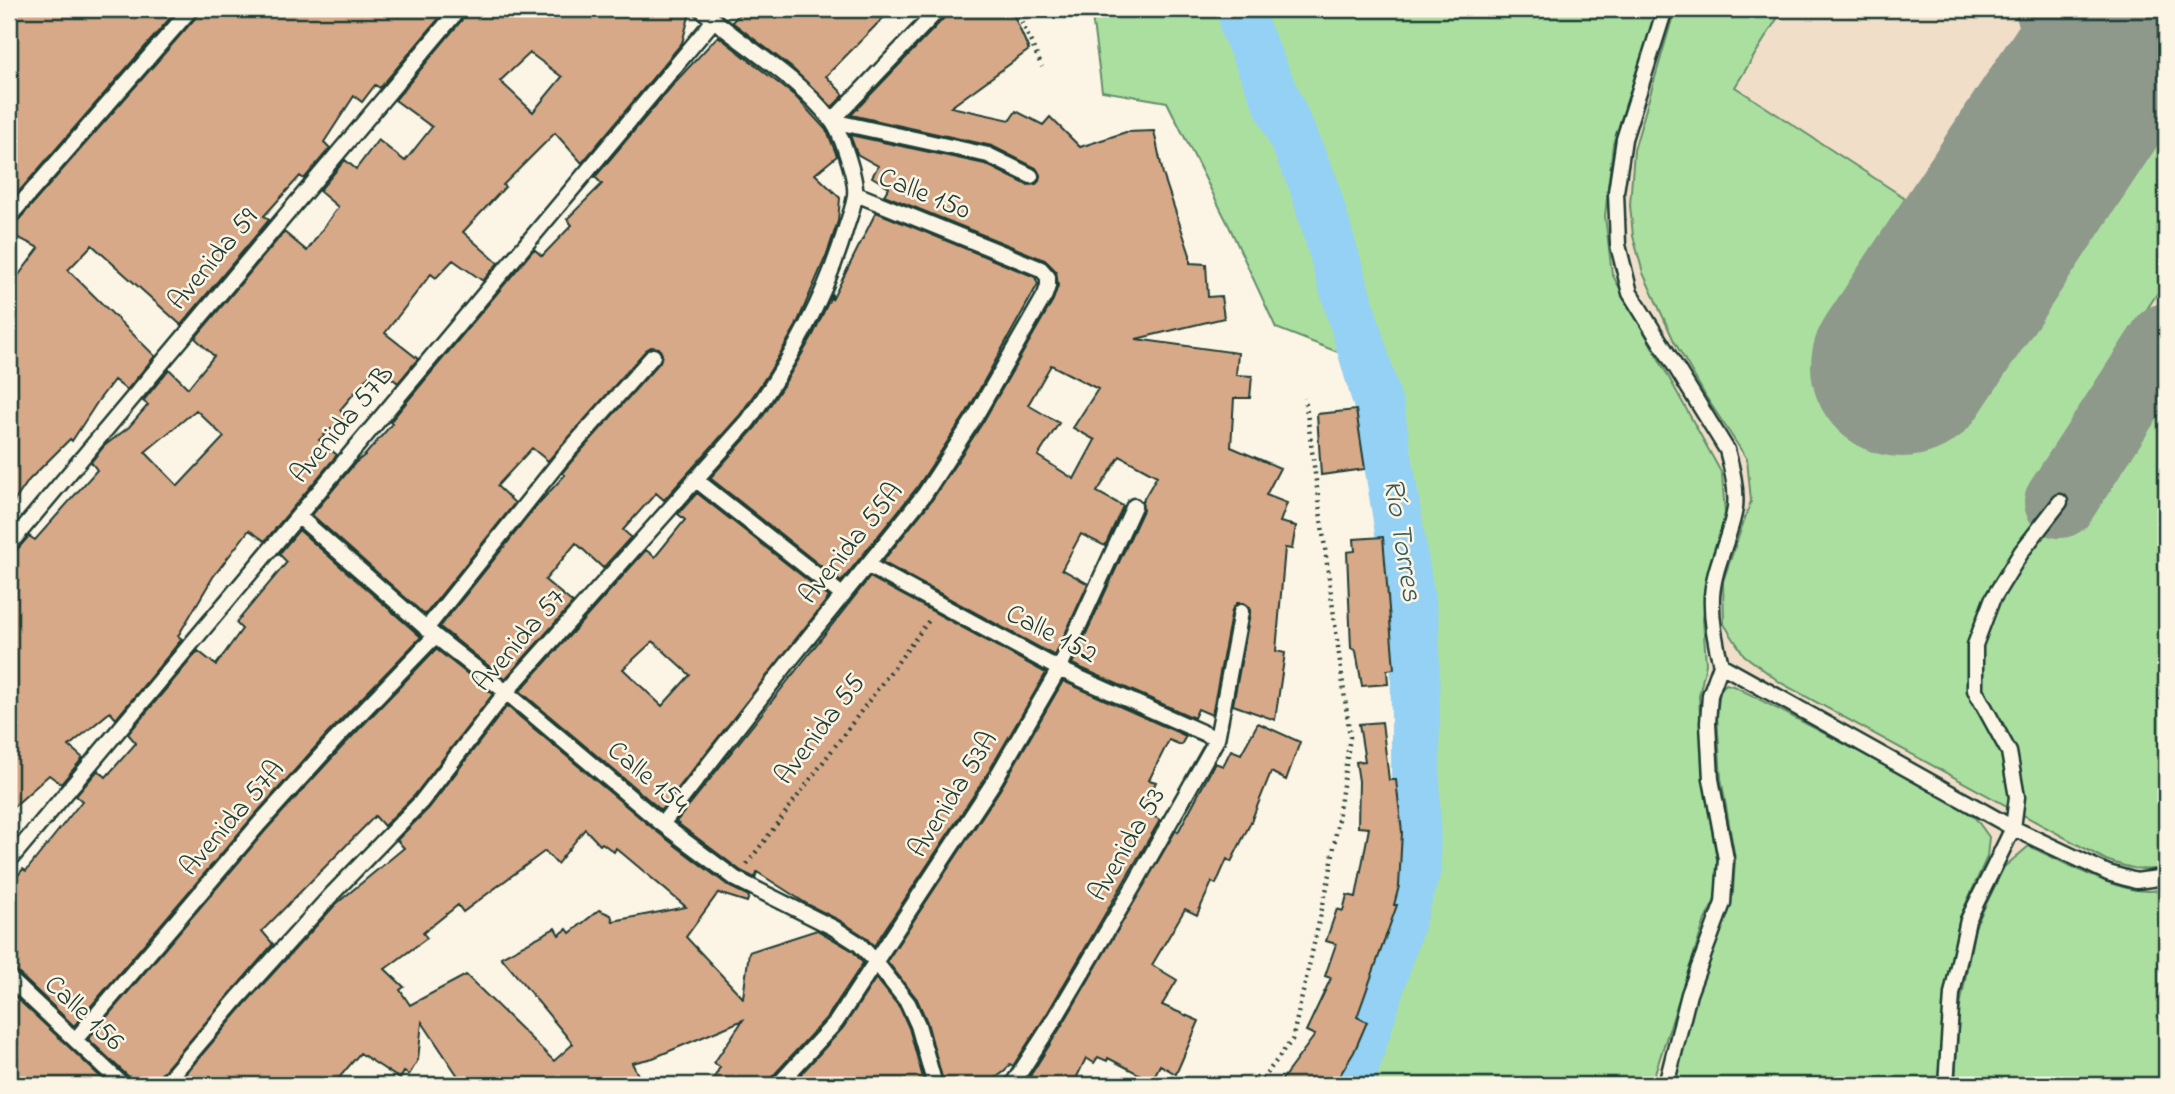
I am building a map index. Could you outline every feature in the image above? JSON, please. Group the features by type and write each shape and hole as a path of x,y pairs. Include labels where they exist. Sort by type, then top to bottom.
{"lane":[{"path":"9,218 191,9"},
{"name":"Avenida 59","path":"9,545 458,9"},
{"name":"Calle 150","path":"701,9 801,88 832,121 844,144 856,194 1041,270 1048,277"},
{"path":"832,121 939,9"},
{"path":"1665,9 1623,139 1616,192 1618,245 1630,293 1727,450 1735,476 1735,508 1720,554 1712,595 1714,635 1721,665 1710,695 1708,723 1711,779 1726,859 1723,903 1689,994 1666,1085"},
{"name":"Avenida 57B","path":"9,861 714,20"},
{"path":"832,121 988,155 1031,176"},
{"name":"Avenida 57","path":"164,1085 333,893 421,802 506,692 748,421 796,348 835,263 856,194"},
{"name":"Avenida 55A","path":"662,824 924,495 975,417 1045,295 1048,277"},
{"name":"Avenida 57A","path":"75,1040 259,824 431,633 564,456 653,356"},
{"path":"695,479 842,595"},
{"path":"1946,1085 1952,994 1968,920 2013,828 2017,797 2009,752 1975,690 1975,645 1992,600 2022,551 2060,502"},
{"name":"Avenida 53A","path":"778,1085 835,1022 993,783 1059,669 1134,506"},
{"name":"Calle 154","path":"298,516 431,633 506,692 662,824 736,879 834,928 859,944 908,1003 918,1025 935,1085"},
{"name":"Calle 152","path":"867,565 1059,669 1217,738"},
{"name":"Avenida 53","path":"1012,1085 1123,905 1217,738 1241,612"},
{"path":"1721,665 2013,828 2108,873 2136,881 2166,877"},
{"name":"Calle 156","path":"9,978 123,1085"}],"path":[{"path":"1016,9 1042,67"},
{"path":"1258,1085 1292,1040 1330,874 1350,737 1305,398"},
{"name":"Avenida 55","path":"736,879 940,606"}],"shaded area":[{"path":"1622,9 2166,9 2166,1046 2140,1085 1651,1085 1705,920 1571,237"}],"green space":[{"path":"1091,9 1657,9 1613,144 1605,216 1612,274 1722,474 1725,514 1703,619 1706,664 1699,696 1703,780 1717,859 1717,896 1705,920 1651,1085 1349,1085 1416,871 1415,628 1380,411 1366,363 1276,328 1167,102 1102,91"},
{"path":"1675,9 1783,9 1735,87 1931,215 1827,382 1920,434 2106,152 2126,127 2147,123 2166,125 2166,280 2036,480 2035,486 2074,515 2084,512 2166,387 2166,867 2143,869 2106,860 1781,683 1744,655 1724,624 1723,581 1751,501 1747,459 1706,397 1674,341 1643,273 1633,236 1630,205 1634,150"},
{"path":"1726,684 1953,801 1976,819 1989,837 1987,857 1960,917 1946,985 1938,1085 1673,1085 1696,997 1733,892 1735,858 1721,778 1717,715 1720,690"},
{"path":"2029,846 2116,885 2134,890 2166,888 2166,1085 1955,1085 1959,1012 1975,927 2004,867"}],"building":[{"path":"9,9 178,9 9,203"},
{"path":"200,9 447,9 380,88 375,85 362,102 354,96 324,142 330,148 304,179 300,176 264,216 269,220 181,325 92,245 68,270 155,356 127,390 114,380 72,441 70,439 29,480 9,509 9,288 39,248 9,233 9,226 16,223 198,15"},
{"path":"468,9 691,9 682,43 582,163 555,133 503,185 505,187 463,232 498,263 483,281 453,260 436,278 431,274 385,333 418,359 398,383 377,366 340,410 345,416 319,440 337,455 265,541 249,530 213,577 178,636 182,639 116,719 110,712 69,746 83,758 61,784 49,775 9,811 9,554 16,551 29,536 35,540 97,470 91,462 104,446 129,427 148,405 143,401 169,369 188,388 214,356 195,338 284,232 307,251 338,207 319,191 345,160 356,169 378,140 405,161 432,127 395,100 466,15","holes":["530,53 562,77 533,112 500,81","196,410 224,437 178,486 145,452"]},
{"path":"744,9 892,9 826,76 844,95 832,107 792,68 732,22"},
{"path":"948,9 1011,9 1029,50 951,107 1010,120 1016,111 1043,125 1050,117 1080,147 1126,132 1154,131 1163,174 1190,255 1190,263 1206,264 1208,297 1221,296 1224,318 1136,339 1238,353 1236,375 1252,376 1250,398 1234,398 1231,447 1280,468 1266,495 1287,503 1280,522 1296,526 1292,549 1285,548 1276,651 1285,653 1275,720 1233,705 1250,614 1250,608 1243,603 1237,603 1232,610 1212,715 1198,709 1194,718 1072,664 1143,510 1142,502 1157,476 1120,456 1097,492 1123,506 1105,546 1081,534 1062,569 1088,584 1055,656 882,562 932,500 983,422 1053,300 1058,286 1056,271 1045,260 884,195 889,187 872,177 878,166 857,154 850,135 985,164 1027,185 1039,181 1040,175 1036,168 992,146 851,115 946,16","holes":["1051,365 1098,389 1073,428 1095,440 1074,479 1038,456 1059,423 1028,405"]},
{"path":"718,36 795,96 827,131 837,156 815,174 840,198 838,221 796,326 740,415 664,500 656,493 623,530 631,537 603,568 576,543 545,580 573,603 505,679 440,627 539,503 565,475 562,473 571,462 660,362 662,354 659,348 651,347 646,350 548,461 532,448 497,486 515,503 425,615 312,515 392,424 390,422 534,249 542,256 572,225 567,219 602,184 595,177"},
{"path":"876,212 1035,277 1038,284 967,412 916,489 841,582 710,478 756,427 786,381 813,335 832,294 832,300"},
{"path":"1356,410 1365,469 1321,475 1317,414"},
{"path":"697,493 829,597 661,810 520,691 646,550 655,557 685,520 678,514","holes":["653,641 690,675 662,706 623,669"]},
{"path":"299,530 421,637 328,733 252,818 74,1026 16,971 9,969 9,886 23,869 26,871 82,801 76,796 98,770 106,777 136,743 128,734 198,651 216,665 242,629 236,623 287,562 279,554"},
{"path":"1383,537 1394,669 1387,670 1388,684 1362,686 1356,651 1351,648 1347,552 1355,551 1354,539"},
{"path":"870,577 1046,673 985,778 874,946 839,920 807,904 757,872 755,878 741,871 676,822"},
{"path":"436,649 493,694 414,796 384,826 375,816 262,931 273,944 157,1079 155,1085 132,1085 130,1078 88,1039 266,830"},
{"path":"1063,681 1186,736 1181,745 1169,740 1149,780 1156,782 1143,810 1160,820 1048,1012 1013,1066 1010,1064 986,1085 944,1085 927,1022 917,999 887,961 1001,788"},
{"path":"507,706 656,831 730,887 749,896 747,902 718,893 686,937 743,998 749,952 817,930 853,951 863,963 828,1016 771,1078 769,1085 710,1085 720,1067 714,1063 743,1020 653,1058 632,1063 643,1085 464,1085 422,1022 418,1060 409,1075 404,1072 400,1079 360,1053 333,1085 176,1085 336,904 404,848 397,840 429,808","holes":["585,829 600,845 602,843 614,852 616,848 686,907 613,921 611,915 599,910 570,933 567,929 559,935 555,928 501,957 573,1044 554,1061 466,975 410,1005 400,990 404,987 385,969 427,938 423,933 458,905 463,912 545,851 557,864"]},
{"path":"1382,722 1389,780 1396,780 1402,832 1399,886 1394,905 1397,905 1357,1017 1367,1022 1354,1052 1334,1085 1278,1085 1315,1035 1306,1031 1331,978 1325,976 1336,944 1326,941 1337,909 1343,911 1347,895 1356,897 1369,828 1358,827 1359,781 1356,762 1365,761 1359,724"},
{"path":"1258,723 1300,742 1286,780 1271,772 1231,862 1227,859 1216,884 1212,882 1197,915 1185,909 1152,965 1177,980 1162,1005 1199,1021 1176,1074 1160,1065 1152,1081 1108,1058 1107,1061 1098,1057 1094,1063 1086,1058 1073,1085 1046,1085 1030,1076 1176,830 1178,832 1215,763 1223,766 1231,750 1241,754"},
{"path":"876,978 900,1008 909,1028 925,1085 791,1085 843,1028"},
{"path":"9,991 69,1047 109,1085 9,1085"}],"waterway":[{"name":"Río Torres","path":"1243,9 1244,26 1313,183 1380,411 1415,628 1416,871 1349,1085"}],"taxiway":[{"path":"2051,9 2071,19 2090,23 2108,20 2128,9"},
{"path":"2143,9 2139,29 2142,51 2151,71 2166,86"},
{"path":"2080,98 2099,86 2126,77 2158,81"},
{"path":"2060,502 2166,339"}],"runway":[{"path":"1902,366 2139,9"}]}
